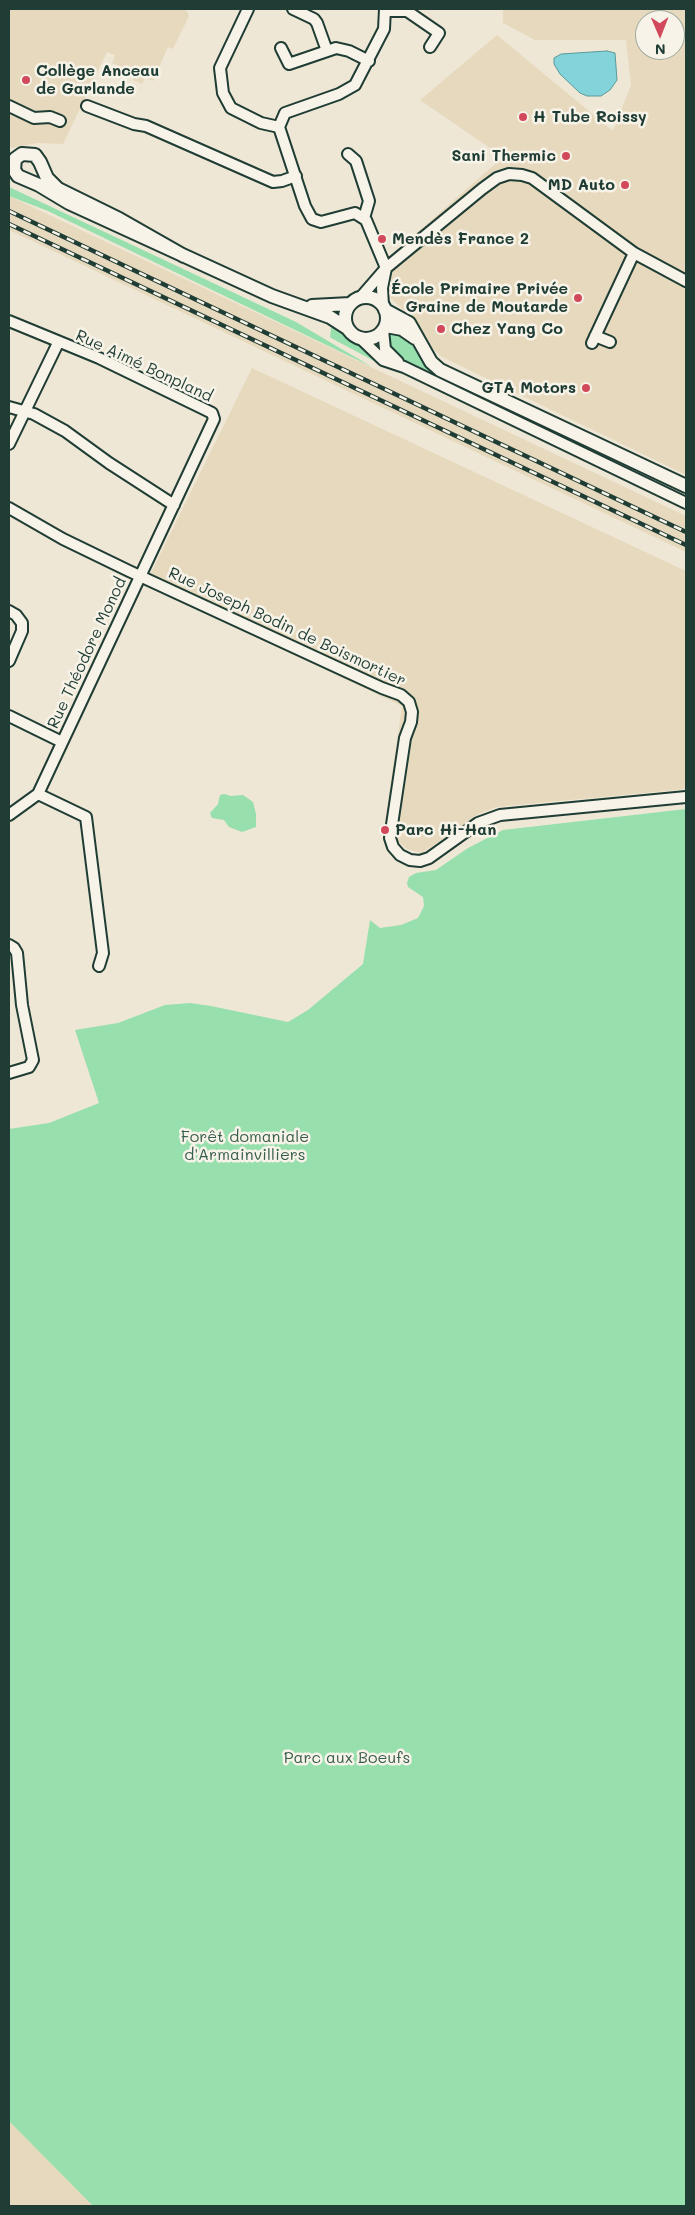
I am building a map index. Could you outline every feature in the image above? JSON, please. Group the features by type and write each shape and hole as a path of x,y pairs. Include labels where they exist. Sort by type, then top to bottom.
{"main road":[{"path":"184,256 118,219 58,189 52,184 38,158 31,153 22,154 12,159 12,172 69,203 184,256 272,296 330,317 360,338 370,338 384,328 408,331 421,345"},
{"path":"28,180 36,177 41,166"},
{"path":"305,307 373,299 409,324 431,362 440,370 686,486"},
{"path":"347,328 346,314 355,301"},
{"path":"384,307 384,328"}],"street":[{"path":"248,9 220,68 223,93 231,108 261,124 279,127"},
{"path":"293,9 314,19 327,52"},
{"path":"384,307 382,288 386,268 369,225 364,218 355,213 326,221 312,219 305,206 279,127 285,113 339,94 355,85 384,29 385,10 407,10 439,33 430,48"},
{"path":"281,48 289,64 340,48 369,61"},
{"path":"9,106 34,118 50,117 60,122"},
{"path":"87,106 134,124 146,126 272,182 296,176"},
{"path":"348,154 356,161 370,201 364,218"},
{"path":"355,301 386,268 496,178 509,174 532,178 634,253 686,282"},
{"path":"610,342 594,339 634,253"},
{"name":"Rue Aimé Bonpland","path":"9,321 99,358 212,413 214,419 212,426 139,576"},
{"path":"384,328 385,349 404,368"},
{"path":"360,338 383,360 404,368 686,503"},
{"path":"9,444 58,342"},
{"path":"9,407 34,414 73,436 109,464 174,505"},
{"name":"Rue Joseph Bodin de Boismortier","path":"9,508 63,539 139,576 401,695 409,702 412,712 411,722 405,738 390,838 393,847 400,855 410,860 429,858 478,823 500,815 686,797"},
{"name":"Rue Théodore Monod","path":"9,815 38,794 139,576"},
{"path":"9,611 16,615 22,623 22,631 9,661"},
{"name":"Rue Théodore Monod","path":"9,716 62,742"},
{"path":"38,794 86,817 103,953 99,966"},
{"path":"9,945 17,953 22,1005 34,1060 29,1068 9,1073"}],"shaded area":[{"name":"Collège Anceau de Garlande","path":"9,9 186,9 189,16 173,49 168,47 153,81 145,78 142,84 133,80 135,73 112,63 115,55 107,52 63,144 37,143 12,148 9,146"},
{"path":"503,9 686,9 686,475 442,357 432,348 414,321 391,298 390,277 396,251 503,157 420,100 497,35 613,131 631,85 626,40 535,40 503,23"},
{"path":"9,196 686,516 686,552 9,230"},
{"path":"252,368 686,571 686,789 496,807 479,814 422,853 407,849 384,829 402,706 145,585"},
{"path":"9,2121 93,2206 9,2206"}],"green space":[{"path":"9,187 296,322 372,367 48,211 9,196"},
{"path":"332,321 349,339 364,346 380,362 378,363 330,337"},
{"path":"396,333 408,338 416,351 444,378 443,380 400,360 390,346 390,335"},
{"path":"220,795 231,796 243,795 253,802 256,814 256,827 242,832 229,827 224,820 212,818 210,813 218,804"},
{"name":"Parc aux Boeufs","path":"686,809 686,2206 93,2206 9,2121 9,1129 49,1123 99,1103 75,1030 118,1023 165,1005 190,1003 288,1022 308,1010 363,964 370,920 380,928 401,925 418,918 424,906 423,897 408,887 407,883 409,877 416,873 436,870 468,848 503,830"}],"water":[{"path":"607,51 615,53 617,80 610,90 601,96 587,96 580,93 560,74 554,64 554,58 561,54"}],"railway":[{"path":"9,211 686,532"},
{"path":"9,224 686,545"}],"place":[{"name":"Collège Anceau de Garlande","path":"26,80"},
{"name":"H Tube Roissy","path":"523,117"},
{"name":"Sani Thermic","path":"566,156"},
{"name":"MD Auto","path":"625,185"},
{"name":"Mendès France 2","path":"382,239"},
{"name":"École Primaire Privée Graine de Moutarde","path":"578,298"},
{"name":"Chez Yang Co","path":"441,329"},
{"name":"GTA Motors","path":"586,388"},
{"name":"Parc Hi-Han","path":"385,830"}],"park label":[{"name":"Forêt domaniale d'Armainvilliers","path":"245,1146"}]}
